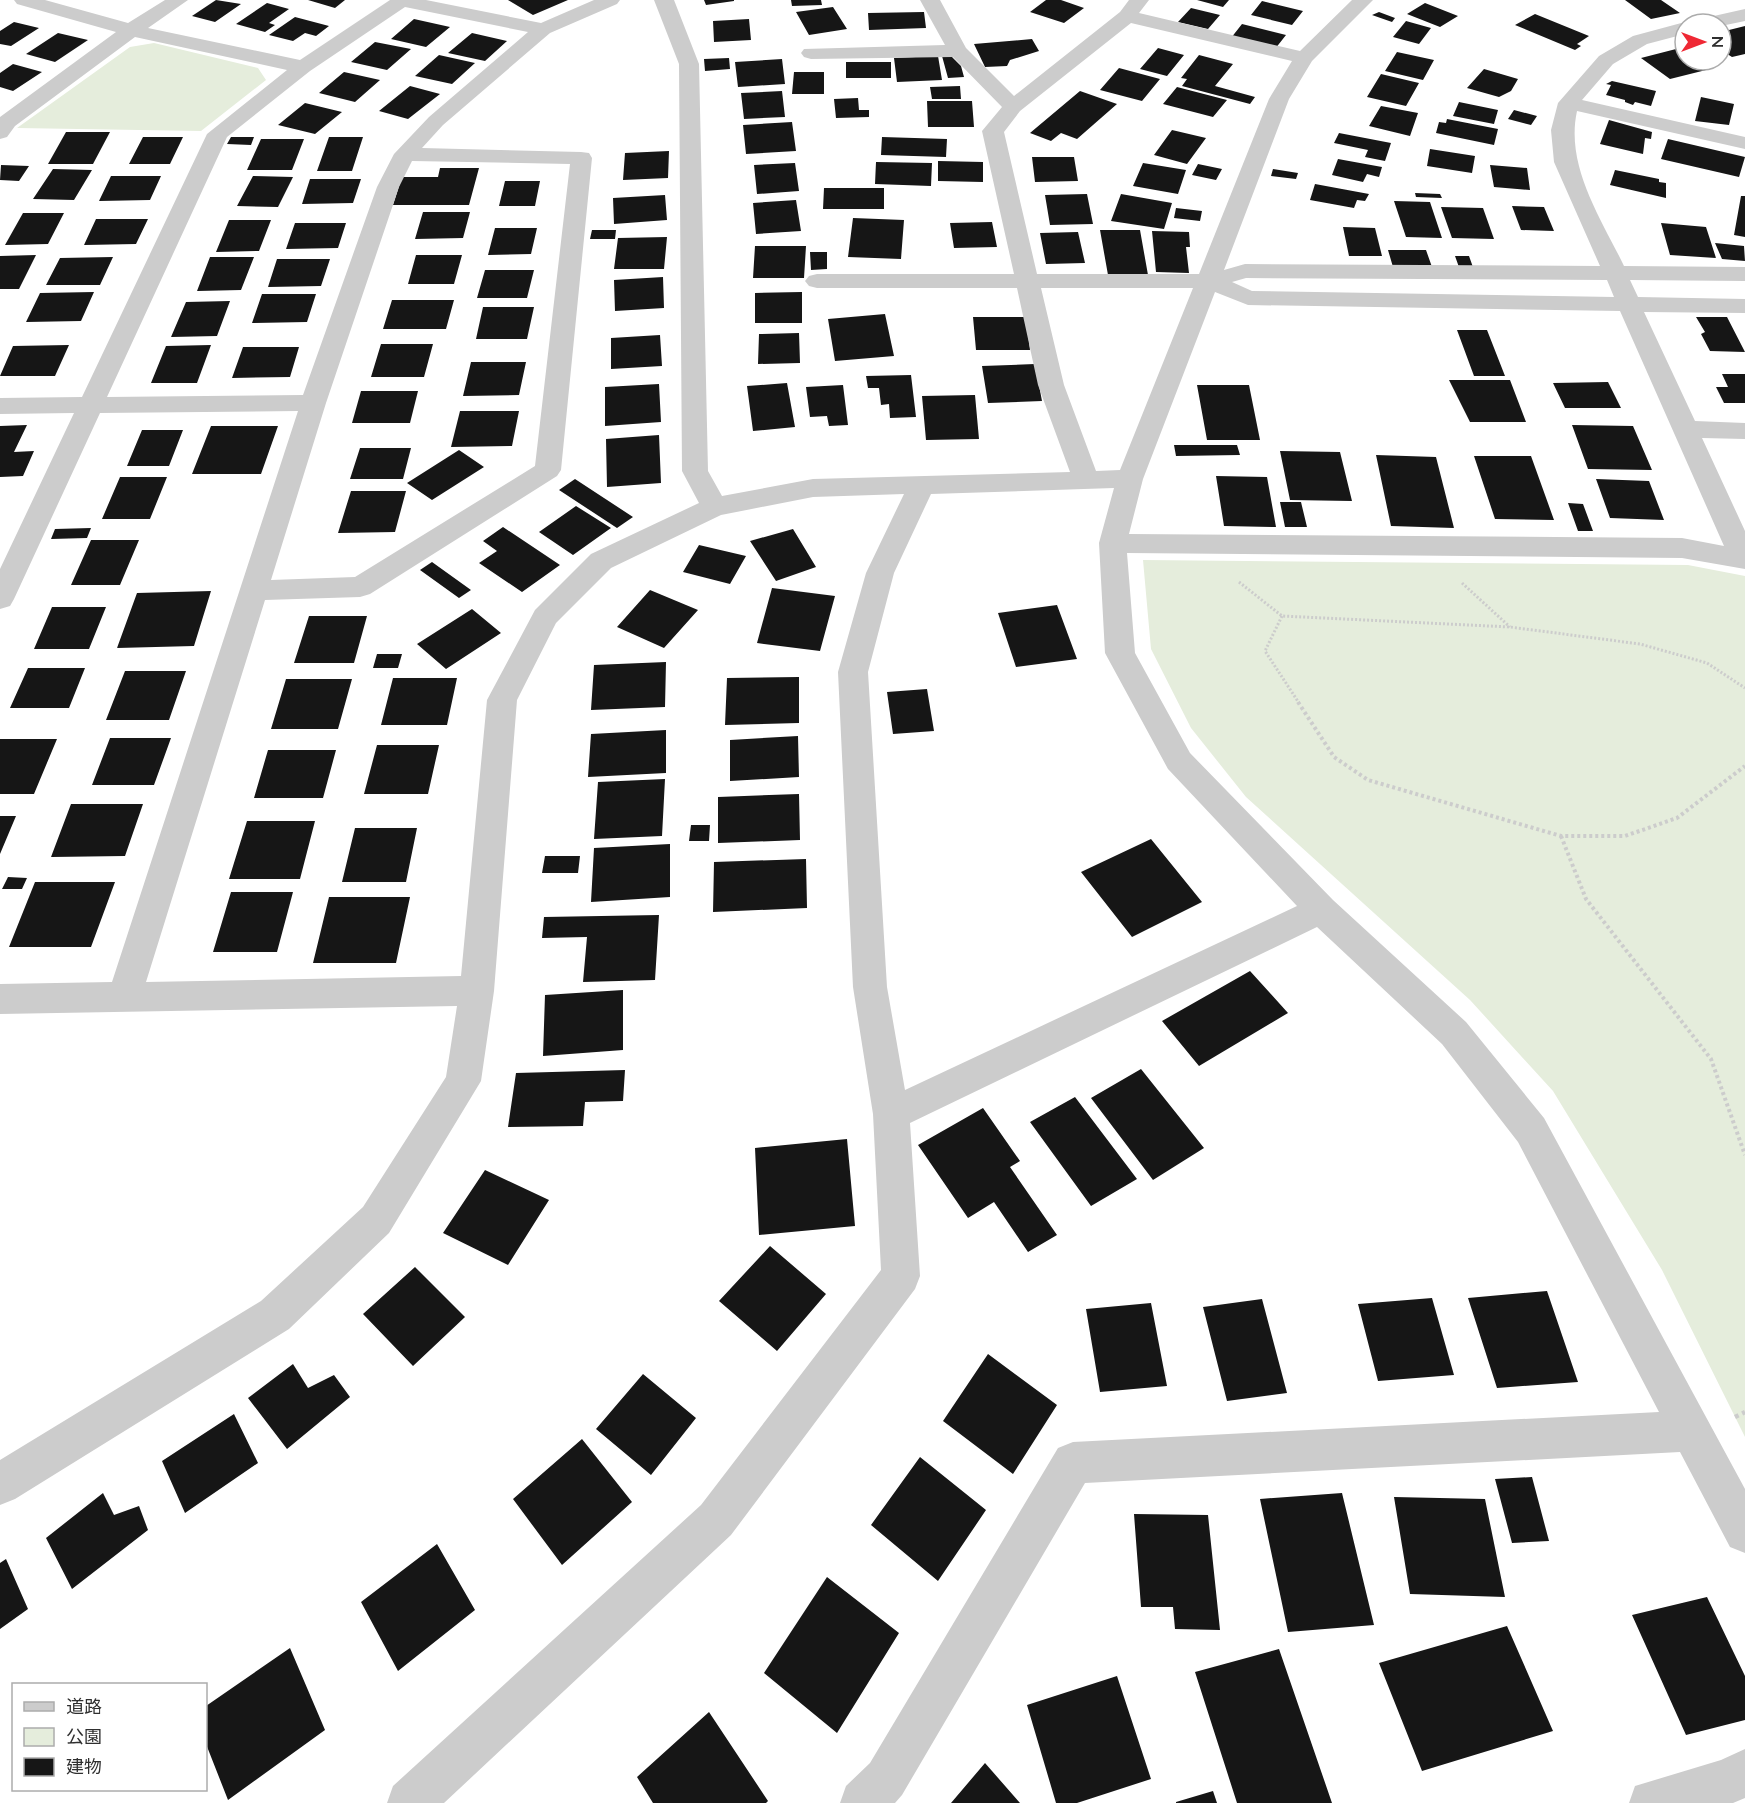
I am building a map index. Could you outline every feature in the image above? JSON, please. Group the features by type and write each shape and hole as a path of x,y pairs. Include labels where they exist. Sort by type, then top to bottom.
{"street":[{"path":"24,0 131,30 303,67"},
{"path":"0,133 7,122 131,30 178,0"},
{"path":"0,598 218,135 303,67 403,0 543,29"},
{"path":"124,998 313,403 388,187 405,154 436,121 543,29 610,0"},
{"path":"664,0 689,64 695,471 714,507"},
{"path":"930,0 958,51 1013,107"},
{"path":"1363,0 1304,58 1279,99 1210,281 1130,479 1113,543 1120,653 1179,761 1321,910 1454,1033 1531,1130 1745,1532"},
{"path":"1086,480 1051,385 993,131 1013,107 1133,8 1304,58"},
{"path":"1673,31 1640,40 1606,60 1568,103 1562,130 1565,162 1744,559"},
{"path":"811,53 958,51"},
{"path":"1568,103 1745,143"},
{"path":"255,590 360,587 548,470 581,158 405,154"},
{"path":"817,281 1210,281 1245,271 1745,274"},
{"path":"1210,281 1248,298 1745,306"},
{"path":"0,406 313,403"},
{"path":"1686,429 1745,430"},
{"path":"0,1484 275,1315 376,1220 463,1081 477,991 502,700 546,617 601,561 714,507 813,488 1130,479"},
{"path":"410,1803 716,1520 901,1276 891,1114 870,987 853,672 880,573 922,485"},
{"path":"1113,543 1682,548 1744,559"},
{"path":"891,1114 1321,910"},
{"path":"0,999 477,991"},
{"path":"863,1803 886,1779 1073,1462 1691,1431"},
{"path":"1652,1803 1730,1781 1745,1772"}],"path":[{"path":"1745,688 1707,663 1640,644 1510,627 1282,616 1265,651 1334,757 1368,780 1561,836 1625,836 1677,818 1745,766"},
{"path":"1561,836 1586,899 1711,1059 1745,1155"}],"green space":[{"path":"154,43 258,68 266,80 201,131 17,128 130,47"},
{"path":"1143,560 1688,565 1745,576 1745,1437 1662,1270 1553,1091 1470,1000 1246,797 1191,728 1151,649"}],"building":[{"path":"216,0 241,4 215,22 192,16"},
{"path":"308,0 345,0 335,8"},
{"path":"508,0 568,0 533,15"},
{"path":"704,0 734,0 734,1 706,5"},
{"path":"791,0 821,0 822,5 792,6"},
{"path":"1046,0 1061,0 1084,8 1064,23 1030,12"},
{"path":"1197,0 1229,0 1223,7"},
{"path":"1625,0 1661,0 1679,12 1651,19"},
{"path":"1262,1 1303,11 1292,25 1251,15"},
{"path":"267,3 289,9 269,23 275,25 265,32 236,24"},
{"path":"1425,3 1458,16 1440,27 1407,14"},
{"path":"833,7 847,29 809,35 796,12"},
{"path":"1191,8 1220,15 1208,29 1178,22"},
{"path":"924,12 926,28 869,30 868,13"},
{"path":"1379,12 1395,18 1392,22 1372,15"},
{"path":"1535,14 1589,36 1577,44 1581,46 1575,50 1515,25"},
{"path":"295,17 329,26 316,36 305,33 293,41 269,35"},
{"path":"414,19 450,27 426,47 391,39"},
{"path":"749,19 751,40 714,42 713,21"},
{"path":"1406,21 1431,28 1419,44 1393,37"},
{"path":"14,22 39,28 11,46 0,44 0,31"},
{"path":"1242,24 1286,35 1275,49 1231,38"},
{"path":"1745,26 1745,54 1733,57 1733,29"},
{"path":"58,33 88,40 55,62 26,54"},
{"path":"472,33 507,41 485,61 448,53"},
{"path":"1032,39 1039,51 1010,60 1007,66 985,67 974,44"},
{"path":"375,42 411,49 387,70 351,62"},
{"path":"1158,48 1184,55 1167,76 1140,69"},
{"path":"1673,50 1673,72 1698,72 1670,79 1641,58"},
{"path":"1397,52 1434,60 1423,80 1385,71"},
{"path":"439,55 475,63 452,84 415,76"},
{"path":"1199,55 1233,64 1215,86 1255,97 1250,104 1182,86 1187,79 1181,78"},
{"path":"938,56 942,80 897,82 894,58"},
{"path":"942,56 951,56 961,66 964,77 948,78"},
{"path":"729,58 730,69 705,71 704,59"},
{"path":"782,59 785,84 738,87 735,62"},
{"path":"846,62 891,62 891,78 846,78"},
{"path":"13,64 42,72 13,91 0,87 0,73"},
{"path":"1119,68 1160,79 1142,101 1100,90"},
{"path":"1484,69 1518,79 1511,91 1499,97 1467,88"},
{"path":"344,72 380,80 355,102 319,93"},
{"path":"794,72 824,72 824,94 792,94"},
{"path":"1381,74 1419,83 1406,106 1367,97"},
{"path":"1612,81 1656,91 1651,106 1635,102 1633,105 1625,100 1606,95 1611,85 1606,84"},
{"path":"410,86 440,94 408,119 379,111"},
{"path":"960,86 961,99 932,99 930,87"},
{"path":"1177,87 1227,100 1213,117 1163,104"},
{"path":"782,91 785,117 744,119 741,93"},
{"path":"1080,91 1117,104 1077,139 1061,133 1051,141 1030,133"},
{"path":"1701,97 1734,104 1729,125 1695,121"},
{"path":"858,98 859,110 869,110 869,117 836,118 834,99"},
{"path":"927,101 972,101 974,127 928,127"},
{"path":"1459,102 1498,110 1494,124 1453,116"},
{"path":"305,103 342,112 315,134 278,125"},
{"path":"1381,106 1418,113 1410,136 1369,126"},
{"path":"1514,110 1537,116 1531,125 1508,119"},
{"path":"1447,119 1498,129 1494,145 1436,133 1439,122 1446,123"},
{"path":"1609,120 1652,132 1651,139 1645,138 1643,154 1600,144"},
{"path":"792,122 796,151 746,154 743,125"},
{"path":"1172,130 1206,138 1187,164 1154,155"},
{"path":"66,132 110,132 93,164 48,164"},
{"path":"1339,133 1391,143 1385,161 1365,157 1368,150 1334,143"},
{"path":"143,137 183,137 170,164 129,164"},
{"path":"231,137 254,137 251,145 227,144"},
{"path":"329,137 363,137 352,171 317,171"},
{"path":"882,137 947,139 946,157 881,155"},
{"path":"261,139 304,139 292,170 247,170"},
{"path":"1668,139 1745,157 1739,177 1661,159"},
{"path":"1430,149 1475,156 1472,173 1427,166"},
{"path":"669,151 668,178 623,180 625,153"},
{"path":"1032,157 1074,157 1078,181 1035,182"},
{"path":"1338,159 1382,167 1379,177 1367,174 1363,182 1332,175"},
{"path":"938,161 983,162 983,182 938,181"},
{"path":"876,162 932,163 931,186 875,184"},
{"path":"795,163 799,191 757,194 754,165"},
{"path":"1143,163 1186,170 1178,194 1133,186"},
{"path":"1198,164 1222,169 1216,180 1192,175"},
{"path":"1,165 29,166 19,181 0,180"},
{"path":"1490,165 1527,168 1530,190 1494,187"},
{"path":"440,168 479,168 469,205 393,205 402,177 438,177"},
{"path":"53,169 92,170 74,200 33,199"},
{"path":"1273,169 1298,173 1296,179 1271,176"},
{"path":"1615,170 1659,179 1659,182 1666,183 1666,198 1610,185"},
{"path":"111,176 161,176 150,200 99,201"},
{"path":"253,176 293,177 278,207 237,206"},
{"path":"310,179 361,179 353,203 302,204"},
{"path":"505,181 540,181 535,206 499,206"},
{"path":"1315,184 1369,194 1365,201 1357,200 1354,208 1310,200"},
{"path":"824,188 884,188 884,209 823,209"},
{"path":"1415,193 1440,194 1442,198 1416,197"},
{"path":"1087,194 1093,224 1050,225 1045,195"},
{"path":"1121,194 1172,203 1164,229 1111,221"},
{"path":"665,195 667,220 614,224 613,198"},
{"path":"1741,196 1745,196 1745,237 1734,235"},
{"path":"796,200 801,231 756,234 753,203"},
{"path":"1394,201 1430,202 1442,238 1406,237"},
{"path":"1512,206 1544,207 1554,231 1521,230"},
{"path":"1441,207 1483,208 1494,239 1452,238"},
{"path":"1176,208 1202,211 1200,221 1174,218"},
{"path":"423,212 470,212 463,238 415,239"},
{"path":"23,213 64,213 48,244 5,245"},
{"path":"853,218 904,220 901,259 848,257"},
{"path":"96,219 148,219 136,244 84,245"},
{"path":"229,220 271,220 259,251 216,252"},
{"path":"992,222 997,247 954,248 950,223"},
{"path":"295,223 346,223 338,248 286,249"},
{"path":"1661,223 1706,227 1716,258 1670,255"},
{"path":"1343,227 1375,228 1382,256 1349,256"},
{"path":"495,228 537,228 531,254 488,255"},
{"path":"592,230 616,230 615,239 590,239"},
{"path":"1100,230 1140,230 1148,275 1108,275"},
{"path":"1152,231 1189,232 1190,247 1186,247 1189,273 1156,272"},
{"path":"1078,232 1085,263 1046,264 1040,233"},
{"path":"667,237 664,269 614,269 618,238"},
{"path":"1715,243 1744,246 1745,261 1722,259"},
{"path":"755,246 806,246 804,278 753,278"},
{"path":"1388,250 1426,250 1432,267 1393,267"},
{"path":"810,252 827,252 827,269 811,270"},
{"path":"36,255 19,289 0,289 0,256"},
{"path":"416,255 462,255 454,284 408,284"},
{"path":"1455,256 1469,256 1474,270 1460,270"},
{"path":"113,257 100,285 46,285 60,258"},
{"path":"210,257 254,257 241,290 197,291"},
{"path":"277,259 330,259 321,286 268,287"},
{"path":"485,270 534,270 527,298 477,298"},
{"path":"663,277 664,308 615,311 614,280"},
{"path":"94,292 81,321 26,322 40,293"},
{"path":"802,292 802,323 755,323 755,293"},
{"path":"262,294 316,294 307,322 252,323"},
{"path":"392,300 454,300 446,329 383,329"},
{"path":"230,301 217,336 171,337 186,302"},
{"path":"483,307 534,307 527,339 476,339"},
{"path":"885,314 894,356 835,361 828,319"},
{"path":"973,317 1026,317 1030,350 976,350"},
{"path":"1696,317 1727,317 1745,352 1710,351 1701,334 1705,332"},
{"path":"1457,330 1487,330 1505,376 1474,376"},
{"path":"799,333 800,363 758,364 759,334"},
{"path":"660,335 662,366 611,369 611,338"},
{"path":"381,344 433,344 424,377 371,377"},
{"path":"69,345 55,376 0,376 13,346"},
{"path":"211,345 197,383 151,383 166,346"},
{"path":"243,347 299,347 290,377 232,378"},
{"path":"471,362 526,362 519,395 463,396"},
{"path":"1035,364 1042,401 988,403 982,366"},
{"path":"1722,374 1745,374 1745,403 1724,403 1716,387 1728,387"},
{"path":"911,375 916,417 890,418 889,404 881,405 879,388 868,388 866,376"},
{"path":"1449,380 1510,380 1526,422 1470,422"},
{"path":"1608,382 1621,408 1565,408 1553,383"},
{"path":"787,383 795,427 753,431 747,386"},
{"path":"659,384 661,422 605,426 605,387"},
{"path":"843,385 848,425 829,426 827,416 810,417 806,387"},
{"path":"1197,385 1249,385 1260,440 1207,440"},
{"path":"361,391 418,391 410,423 352,423"},
{"path":"975,395 979,439 926,440 922,396"},
{"path":"460,411 519,411 512,446 451,447"},
{"path":"27,425 14,452 34,451 23,476 0,477 0,426"},
{"path":"1572,425 1633,426 1652,470 1588,469"},
{"path":"211,426 278,426 261,474 192,474"},
{"path":"142,430 183,430 169,466 127,466"},
{"path":"659,435 661,483 607,487 606,439"},
{"path":"1174,445 1237,445 1240,455 1176,456"},
{"path":"360,448 411,448 403,479 350,479"},
{"path":"459,450 484,467 432,500 407,483"},
{"path":"1280,451 1340,452 1352,501 1290,500"},
{"path":"1376,455 1436,457 1454,528 1391,526"},
{"path":"1474,456 1531,456 1554,520 1495,519"},
{"path":"1216,476 1267,477 1276,527 1224,526"},
{"path":"120,477 167,477 150,519 102,519"},
{"path":"575,479 633,517 617,528 559,490"},
{"path":"1596,479 1649,481 1664,520 1610,518"},
{"path":"351,491 406,491 395,532 338,533"},
{"path":"1280,502 1301,502 1307,527 1285,527"},
{"path":"1568,503 1583,504 1593,531 1578,531"},
{"path":"576,506 611,528 573,555 539,532"},
{"path":"503,527 560,565 522,592 479,563 497,551 483,541"},
{"path":"91,528 87,538 51,539 55,529"},
{"path":"793,529 816,567 776,581 750,541"},
{"path":"91,540 139,540 120,585 71,585"},
{"path":"699,545 746,556 730,584 683,572"},
{"path":"432,562 471,590 459,598 420,570"},
{"path":"772,588 835,596 820,651 757,643"},
{"path":"650,590 698,610 664,648 617,627"},
{"path":"211,591 194,646 117,648 137,593"},
{"path":"1057,605 1077,659 1016,667 998,613"},
{"path":"52,607 106,607 89,649 34,649"},
{"path":"472,609 501,633 446,669 417,644"},
{"path":"309,616 367,616 354,663 294,663"},
{"path":"377,654 402,654 398,668 373,668"},
{"path":"666,662 665,707 591,710 594,665"},
{"path":"28,668 85,668 69,708 10,708"},
{"path":"125,671 186,671 169,720 106,720"},
{"path":"799,677 799,723 725,725 727,678"},
{"path":"393,678 457,678 447,725 381,725"},
{"path":"286,679 352,679 338,729 271,729"},
{"path":"927,689 934,731 893,734 887,692"},
{"path":"666,730 666,773 588,777 591,734"},
{"path":"798,736 799,777 730,781 730,740"},
{"path":"110,738 171,738 154,785 92,785"},
{"path":"0,739 57,739 34,794 0,794"},
{"path":"377,745 439,745 428,794 364,794"},
{"path":"268,750 336,750 323,798 254,798"},
{"path":"665,779 662,836 594,839 598,782"},
{"path":"799,794 800,840 718,843 718,797"},
{"path":"71,804 143,804 125,856 51,857"},
{"path":"0,816 16,816 0,854"},
{"path":"247,821 315,821 300,879 229,879"},
{"path":"691,825 710,825 709,841 689,841"},
{"path":"355,828 417,828 406,882 342,882"},
{"path":"1151,839 1202,902 1132,937 1081,872"},
{"path":"670,844 670,897 591,902 594,848"},
{"path":"545,856 580,856 578,873 542,873"},
{"path":"806,859 807,908 713,912 714,862"},
{"path":"8,877 27,878 22,889 2,889"},
{"path":"35,882 115,882 91,947 9,947"},
{"path":"231,892 293,892 277,952 213,952"},
{"path":"329,897 410,897 396,963 313,963"},
{"path":"659,915 655,980 583,982 587,937 542,938 544,917"},
{"path":"1250,971 1288,1013 1199,1066 1162,1021"},
{"path":"623,990 623,1050 543,1056 545,995"},
{"path":"1141,1069 1204,1148 1153,1180 1091,1098"},
{"path":"625,1070 623,1101 585,1102 583,1126 508,1127 516,1073"},
{"path":"1075,1097 1137,1179 1091,1206 1030,1122"},
{"path":"983,1108 1020,1161 1010,1167 1057,1235 1028,1252 994,1202 968,1218 918,1145"},
{"path":"847,1139 855,1226 759,1235 755,1148"},
{"path":"485,1170 549,1200 508,1265 443,1233"},
{"path":"770,1246 826,1294 777,1351 719,1301"},
{"path":"415,1267 465,1317 413,1366 363,1314"},
{"path":"1547,1291 1578,1382 1497,1388 1468,1298"},
{"path":"1432,1298 1454,1375 1378,1381 1358,1304"},
{"path":"1262,1299 1287,1393 1227,1401 1203,1307"},
{"path":"1151,1303 1167,1386 1100,1392 1086,1309"},
{"path":"988,1354 1057,1405 1013,1474 943,1421"},
{"path":"293,1364 308,1388 334,1375 350,1397 287,1449 248,1398"},
{"path":"643,1374 696,1418 651,1475 596,1429"},
{"path":"234,1414 258,1463 185,1513 162,1461"},
{"path":"582,1439 632,1502 562,1565 513,1499"},
{"path":"920,1457 986,1510 938,1581 871,1525"},
{"path":"1532,1477 1549,1541 1512,1543 1495,1479"},
{"path":"103,1493 114,1515 139,1506 148,1530 72,1589 46,1538"},
{"path":"1342,1493 1374,1625 1288,1632 1260,1499"},
{"path":"1394,1497 1485,1499 1505,1597 1410,1594"},
{"path":"1134,1514 1208,1515 1220,1630 1175,1629 1173,1607 1141,1607"},
{"path":"437,1544 475,1610 398,1671 361,1602"},
{"path":"6,1559 28,1609 0,1629 0,1563"},
{"path":"827,1577 899,1633 837,1733 764,1673"},
{"path":"1707,1597 1745,1676 1745,1720 1686,1735 1632,1615"},
{"path":"1507,1626 1553,1731 1422,1771 1379,1663"},
{"path":"290,1648 325,1730 228,1800 207,1747 207,1705"},
{"path":"1279,1649 1332,1803 1237,1803 1195,1672"},
{"path":"1117,1676 1151,1779 1077,1803 1056,1803 1027,1705"},
{"path":"709,1712 768,1801 766,1803 653,1803 637,1777"},
{"path":"985,1763 1020,1803 951,1803"},
{"path":"1213,1791 1217,1803 1176,1803 1176,1802"}]}
